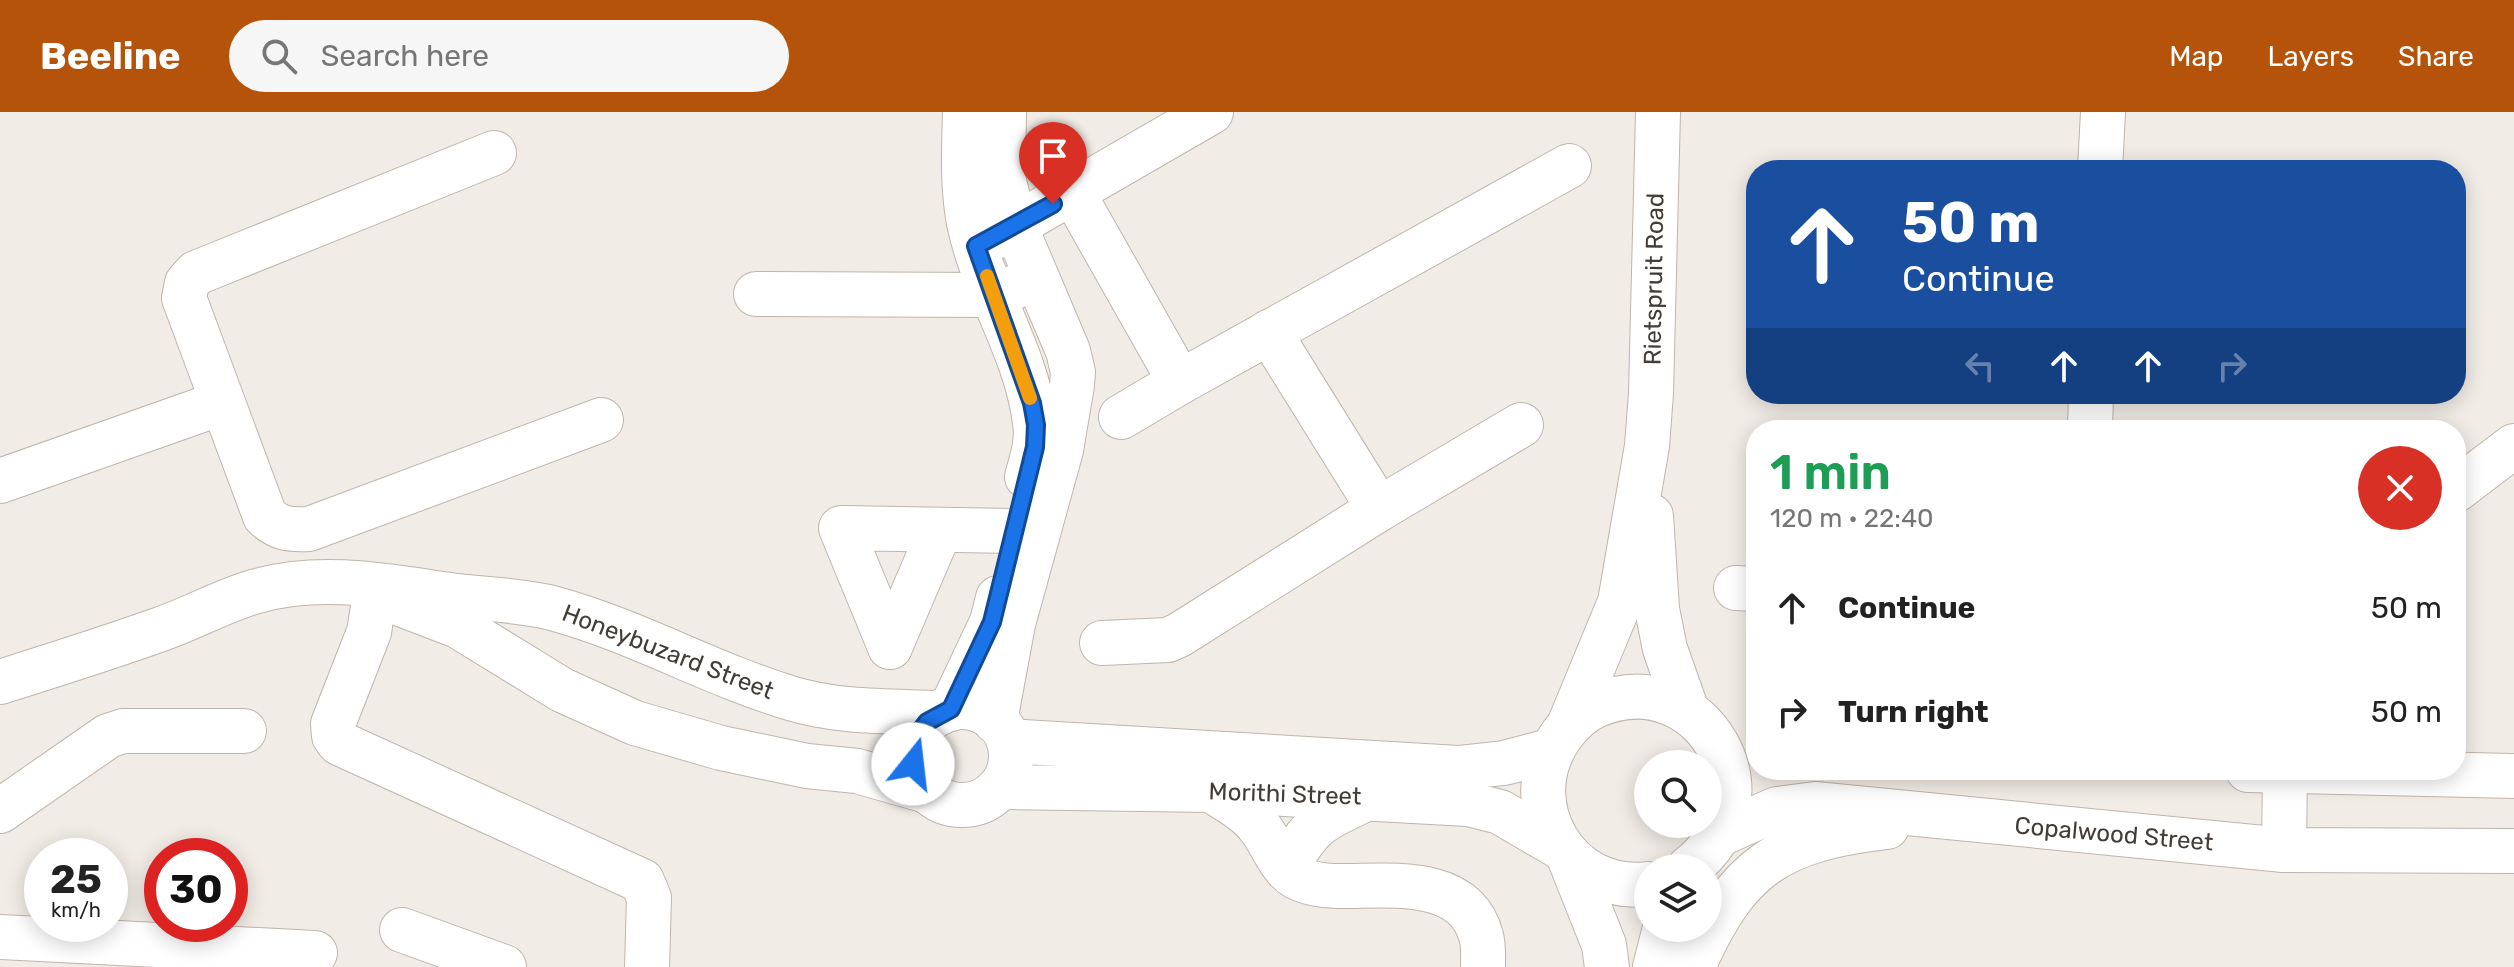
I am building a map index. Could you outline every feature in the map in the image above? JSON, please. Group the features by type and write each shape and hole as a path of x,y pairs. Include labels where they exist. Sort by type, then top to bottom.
{"street":[{"path":"965,112 964,183 970,224 1019,363 1036,425 1002,731 1010,765 1000,787"},
{"path":"927,791 913,764 918,734 927,722 945,711 992,622 1061,450 1073,372 1068,351 1015,226 1003,177 1004,112"},
{"path":"976,246 1211,112"},
{"name":"Rietspruit Road","path":"1564,852 1545,817 1542,784 1620,602 1647,446 1658,112"},
{"path":"2101,160 2103,112"},
{"path":"494,153 196,273 187,283 184,298 265,516 276,526 291,530 309,529 601,420"},
{"path":"1121,417 1569,166"},
{"path":"1073,193 1180,382"},
{"path":"756,294 994,295 1037,278"},
{"path":"1269,332 1379,509"},
{"path":"0,481 221,403"},
{"path":"1102,643 1168,640 1179,635 1379,509 1521,425"},
{"name":"Rietspruit Road","path":"1647,446 1657,609 1665,649 1719,731 1730,791 1722,828"},
{"path":"2466,482 2514,446"},
{"path":"940,530 1025,534"},
{"name":"Honeybuzard Street","path":"0,682 164,629 257,591 314,583 375,584 451,595 518,600 553,608 610,626 670,653 790,698 831,708 945,711"},
{"name":"Honeybuzard Street","path":"164,629 266,605 314,599 374,601 409,606 458,626 562,690 635,723 721,748 807,766 857,771 927,791"},
{"path":"374,601 369,632 333,724 334,736 339,743 642,881 649,898 647,967"},
{"name":"Morithi Street","path":"945,711 975,710 1002,731 1458,768 1504,763 1560,737 1596,705 1627,697 1658,699 1719,731"},
{"path":"0,811 108,736 123,731 244,731"},
{"path":"2466,775 2514,776"},
{"path":"2284,850 2285,780"},
{"name":"Morithi Street","path":"927,791 940,800 956,805 973,804 988,798 1000,787 1211,790 1468,804 1500,812 1604,879 1634,882"},
{"path":"1211,790 1253,820 1286,868 1296,877 1324,886 1394,885 1453,897 1472,915 1482,938 1483,967"},
{"path":"1286,868 1307,833 1317,824 1370,797"},
{"name":"Copalwood Street","path":"1722,833 1777,809 1815,804 2284,850 2514,851"},
{"path":"1693,967 1708,933 1732,894 1763,865 1799,844 1848,832 1957,819"},
{"path":"1564,852 1604,945 1607,967"},
{"path":"402,930 504,967"},
{"path":"0,937 315,953"},
{"path":"1655,967 1661,942"}],"slow traffic":[{"path":"987,276 1030,398"}],"route":[{"path":"913,764 918,734 927,722 951,709 992,622 1035,447 1036,425 1032,403 976,246 1053,204"}]}
